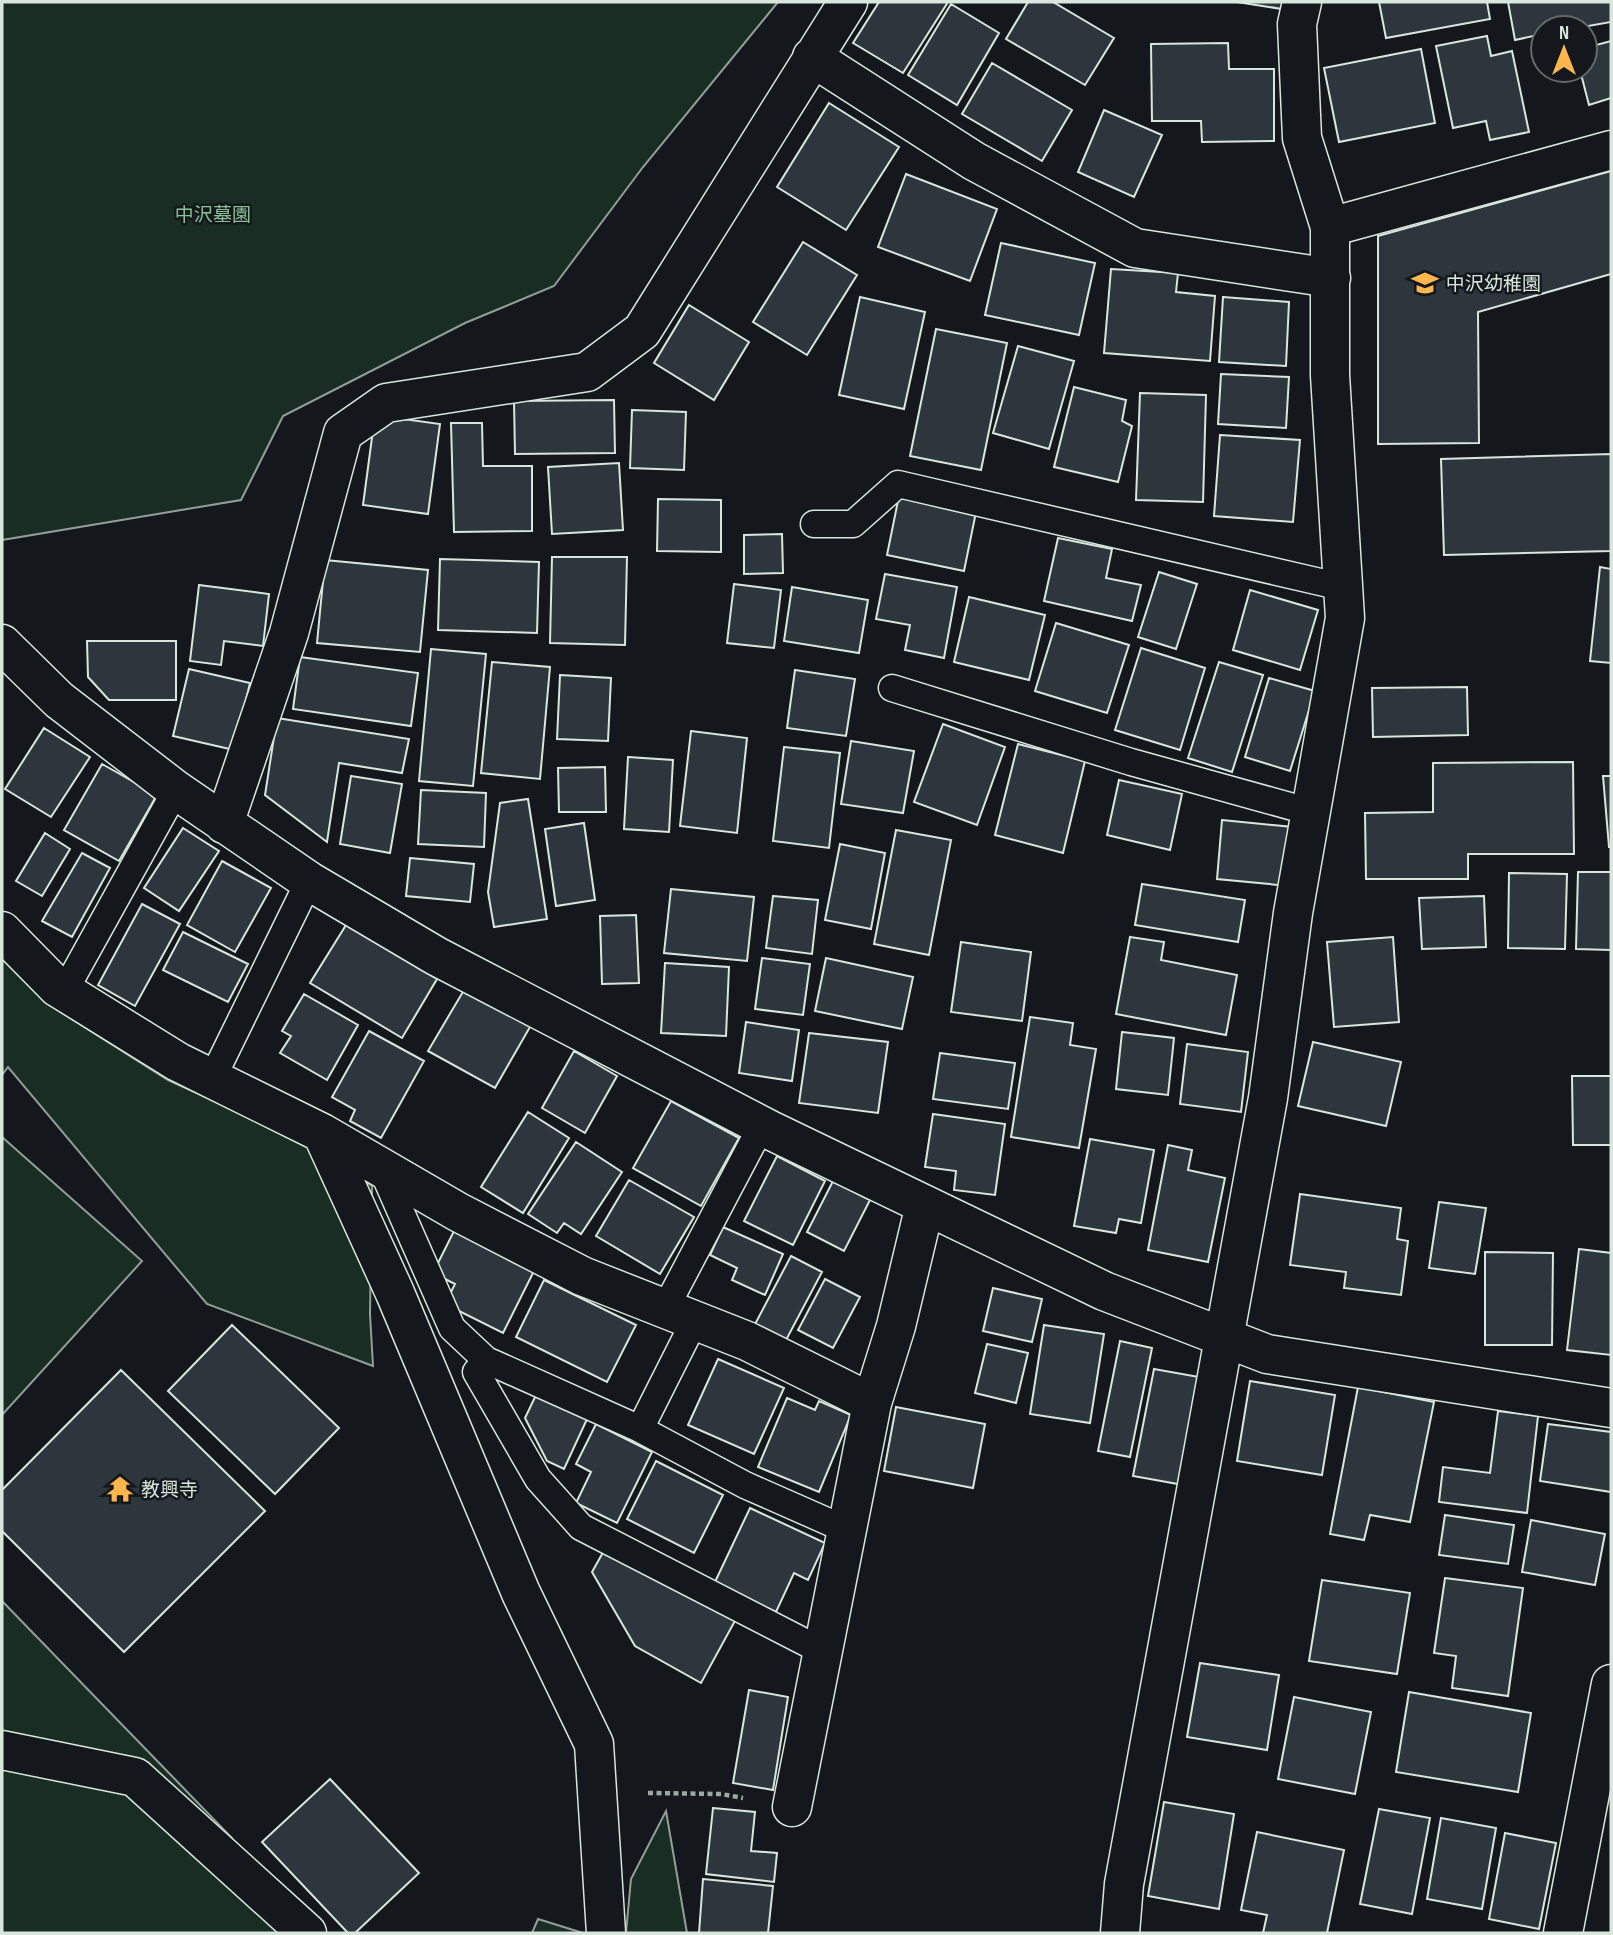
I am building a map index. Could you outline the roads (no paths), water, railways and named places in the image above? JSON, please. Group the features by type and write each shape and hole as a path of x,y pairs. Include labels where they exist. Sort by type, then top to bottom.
{"street":[{"path":"224,824 289,633 342,433 386,403 587,372 642,331 848,2"},
{"path":"1119,1933 1124,1884 1171,1640 1223,1337 1268,1098 1311,811 1345,618 1330,376 1330,227 1302,138 1297,24 1302,2"},
{"path":"812,57 974,161 1135,248 1331,278"},
{"path":"1330,227 1611,150"},
{"path":"2,644 59,700 176,790 309,881 436,956 762,1125 1104,1292 1267,1354 1611,1408"},
{"path":"2,931 64,992 178,1062 322,1133 458,1212 582,1276 747,1341 872,1403"},
{"path":"322,1133 395,1293 521,1593 594,1744 606,1933"},
{"path":"792,1807 872,1403 895,1326 925,1205"},
{"path":"1563,1933 1611,1684"},
{"path":"2,1750 135,1777 307,1933"}],"lane":[{"path":"814,524 853,524 898,484 1342,587"},
{"path":"892,688 1131,762 1311,811"},
{"path":"64,992 176,790"},
{"path":"212,1079 309,881"},
{"path":"640,1429 680,1314 762,1125"},
{"path":"381,1167 452,1328 486,1360 640,1429 745,1485 848,1530"},
{"path":"486,1360 477,1372 517,1444 538,1479 581,1527 824,1652"}],"place":[{"name":"中沢幼稚園","path":"1425,283"},
{"name":"教興寺","path":"120,1489"}],"park label":[{"name":"中沢墓園","path":"213,214"}]}
